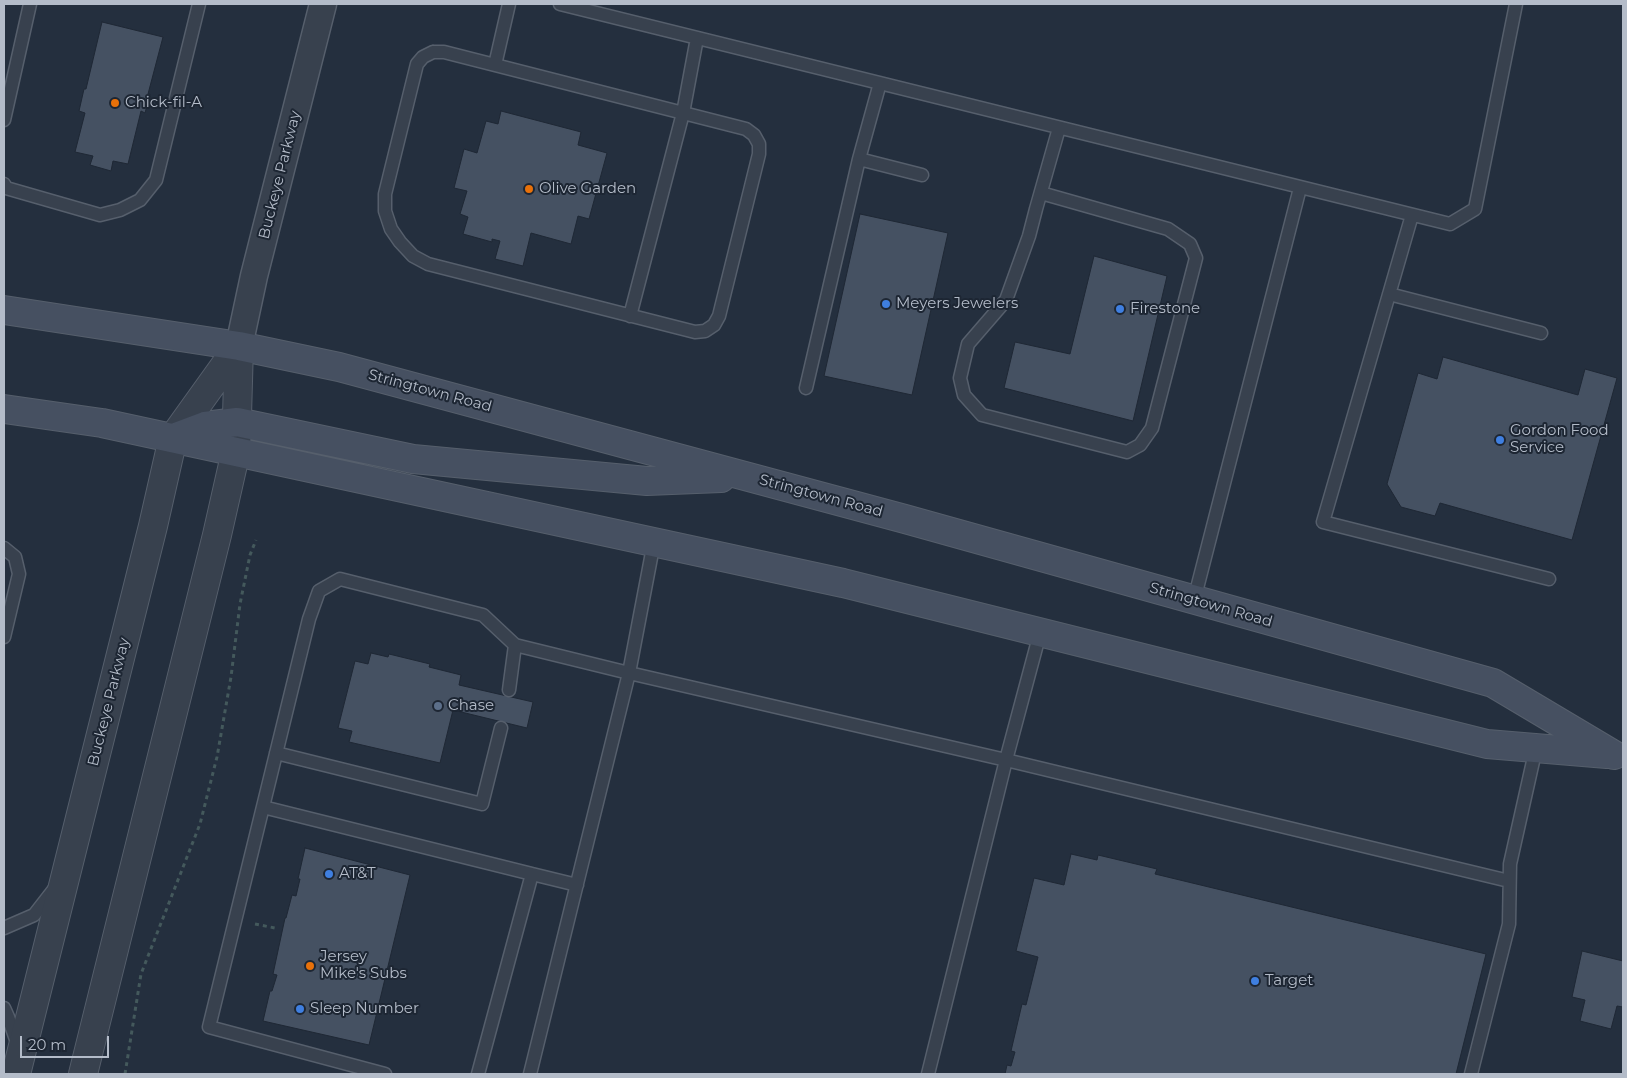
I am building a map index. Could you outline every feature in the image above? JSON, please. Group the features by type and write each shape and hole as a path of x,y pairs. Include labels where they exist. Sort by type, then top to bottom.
{"main road":[{"name":"Stringtown Road","path":"4,310 239,346 339,367 749,476 1493,683 1619,756"},
{"name":"Stringtown Road","path":"4,410 102,423 844,583 1487,744 1619,756"},
{"path":"173,438 205,426 237,422 413,459 647,481 749,476"}],"street":[{"name":"Buckeye Parkway","path":"83,1074 236,451 239,346 254,276 323,4"},
{"name":"Buckeye Parkway","path":"18,1064 146,554 173,438 239,346"}],"lane":[{"path":"4,120 30,4"},
{"path":"4,184 6,188 100,215 120,210 140,200 156,180 199,4"},
{"path":"495,64 509,4"},
{"path":"560,4 1450,224 1475,209 1516,4"},
{"path":"630,316 683,113 698,38"},
{"path":"433,52 444,52 495,64 683,113 746,129 754,135 758,144 759,154 720,316 714,325 706,331 695,332 428,264 413,256 391,229 385,211 385,194 417,64 423,57 433,52"},
{"path":"806,388 859,158 880,83"},
{"path":"1041,192 1168,229 1190,244 1196,258 1152,428 1140,444 1127,452 982,416 964,395 960,378 968,344 1006,300 1029,236 1041,192 1059,128"},
{"path":"859,158 922,175"},
{"path":"1194,600 1300,188"},
{"path":"1412,215 1323,522 1549,579"},
{"path":"1389,294 1541,333"},
{"path":"530,1074 629,673 654,542"},
{"path":"4,548 14,557 19,574 4,637"},
{"path":"385,1074 209,1027 309,619 319,591 340,579 483,615 515,645 1006,760 1509,881"},
{"path":"928,1074 1006,760 1040,632"},
{"path":"509,690 515,645"},
{"path":"276,753 482,804 501,728"},
{"path":"1471,1074 1509,924 1510,864 1536,748"},
{"path":"263,807 576,884"},
{"path":"4,928 34,915 66,874"},
{"path":"478,1074 532,874"},
{"path":"4,1008 8,1017 18,1064"}],"path":[{"path":"125,1074 141,974 200,824 217,757 231,677 240,604 250,555 256,540"},
{"path":"250,922 275,928"}],"building":[{"name":"Chick-fil-A","path":"102,22 163,37 145,113 141,111 128,164 113,161 111,171 90,165 93,156 75,152 85,113 79,111"},
{"name":"Olive Garden","path":"501,111 581,132 578,145 607,153 589,219 578,216 571,244 531,233 523,266 495,259 500,241 492,239 492,242 463,234 468,217 460,214 467,191 454,188 464,149 477,153 486,121 498,124"},
{"name":"Meyers Jewelers","path":"860,214 948,233 912,395 824,376"},
{"name":"Firestone","path":"1094,256 1167,276 1133,421 1004,388 1015,342 1070,354"},
{"name":"Gordon Food Service","path":"1443,357 1578,395 1585,369 1617,378 1572,540 1440,503 1435,516 1401,507 1387,484 1418,373 1437,379"},
{"name":"Chase","path":"371,653 388,657 389,654 430,664 429,667 461,675 459,685 533,702 527,728 453,710 440,763 349,742 352,731 338,728 355,661 368,664"},
{"path":"305,848 410,875 369,1045 263,1021 270,991 272,991 277,975 273,974 285,918 292,895 296,896"},
{"name":"Target","path":"1071,854 1097,860 1098,855 1157,869 1155,874 1486,954 1456,1074 1005,1074 1007,1065 1011,1066 1015,1052 1011,1051 1022,1004 1026,1005 1038,957 1016,951 1034,878 1064,885"},
{"path":"1582,951 1623,961 1623,1007 1617,1006 1611,1029 1580,1021 1585,1000 1572,997"}],"place":[{"name":"Chick-fil-A","path":"115,103"},
{"name":"Olive Garden","path":"529,189"},
{"name":"Meyers Jewelers","path":"886,304"},
{"name":"Firestone","path":"1120,309"},
{"name":"Gordon Food Service","path":"1500,440"},
{"name":"Chase","path":"438,706"},
{"name":"AT&T","path":"329,874"},
{"name":"Jersey Mike's Subs","path":"310,966"},
{"name":"Target","path":"1255,981"},
{"name":"Sleep Number","path":"300,1009"}]}
